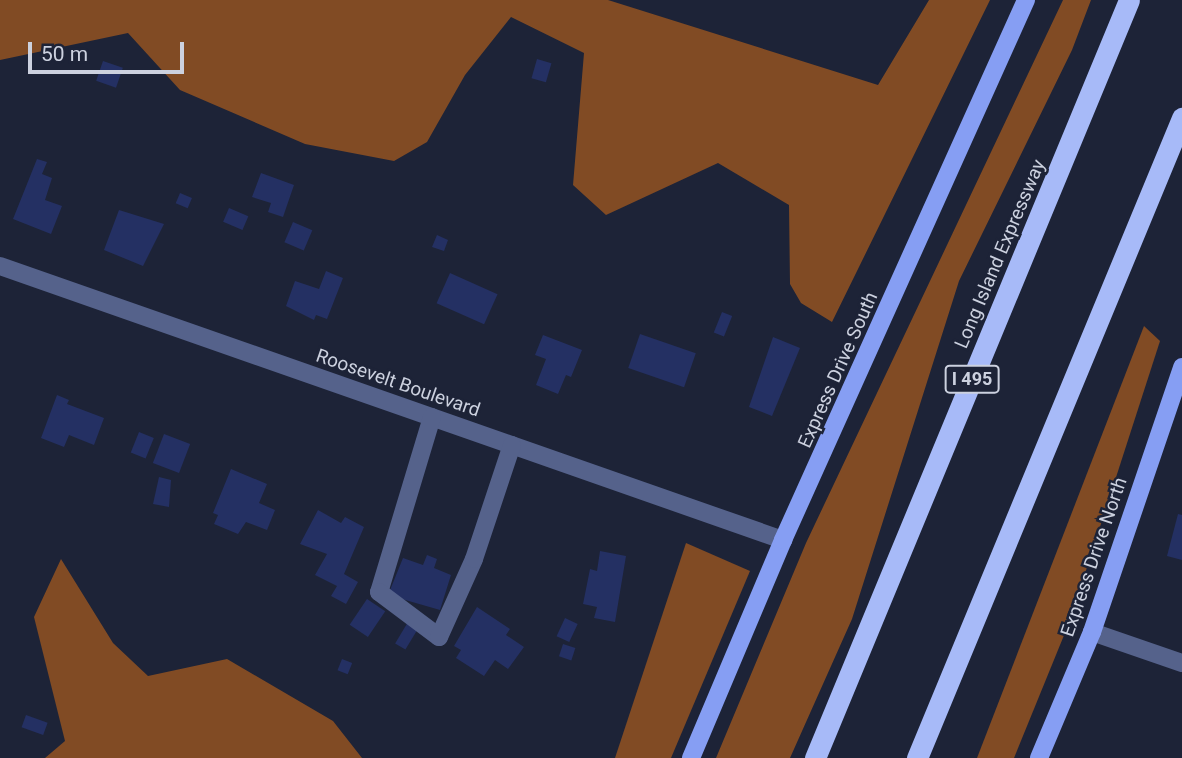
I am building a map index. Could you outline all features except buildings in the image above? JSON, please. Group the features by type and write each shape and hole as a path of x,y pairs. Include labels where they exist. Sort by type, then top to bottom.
{"highway":[{"name":"Long Island Expressway","path":"815,758 1129,0"},
{"path":"917,758 1182,118"}],"main road":[{"name":"Express Drive South","path":"691,758 783,540 1026,0"},
{"name":"Express Drive North","path":"1039,758 1092,632 1182,367"}],"street":[{"name":"Roosevelt Boulevard","path":"0,266 783,540"},
{"path":"432,417 379,592 439,637 474,559 512,445"},
{"path":"1092,632 1182,663"}],"shaded area":[{"path":"0,0 608,0 878,85 929,0 990,0 832,322 801,303 790,284 789,205 718,163 606,215 573,185 584,53 511,17 465,75 427,142 394,161 305,144 180,90 128,33 0,60"},
{"path":"1063,0 1091,0 1072,50 959,281 852,619 790,758 716,758 806,543"},
{"path":"1144,326 1160,341 1069,623 1014,758 977,758"},
{"path":"686,543 750,571 671,758 615,758"},
{"path":"61,559 113,643 148,676 227,659 333,721 362,758 45,758 65,741 34,617"}]}
